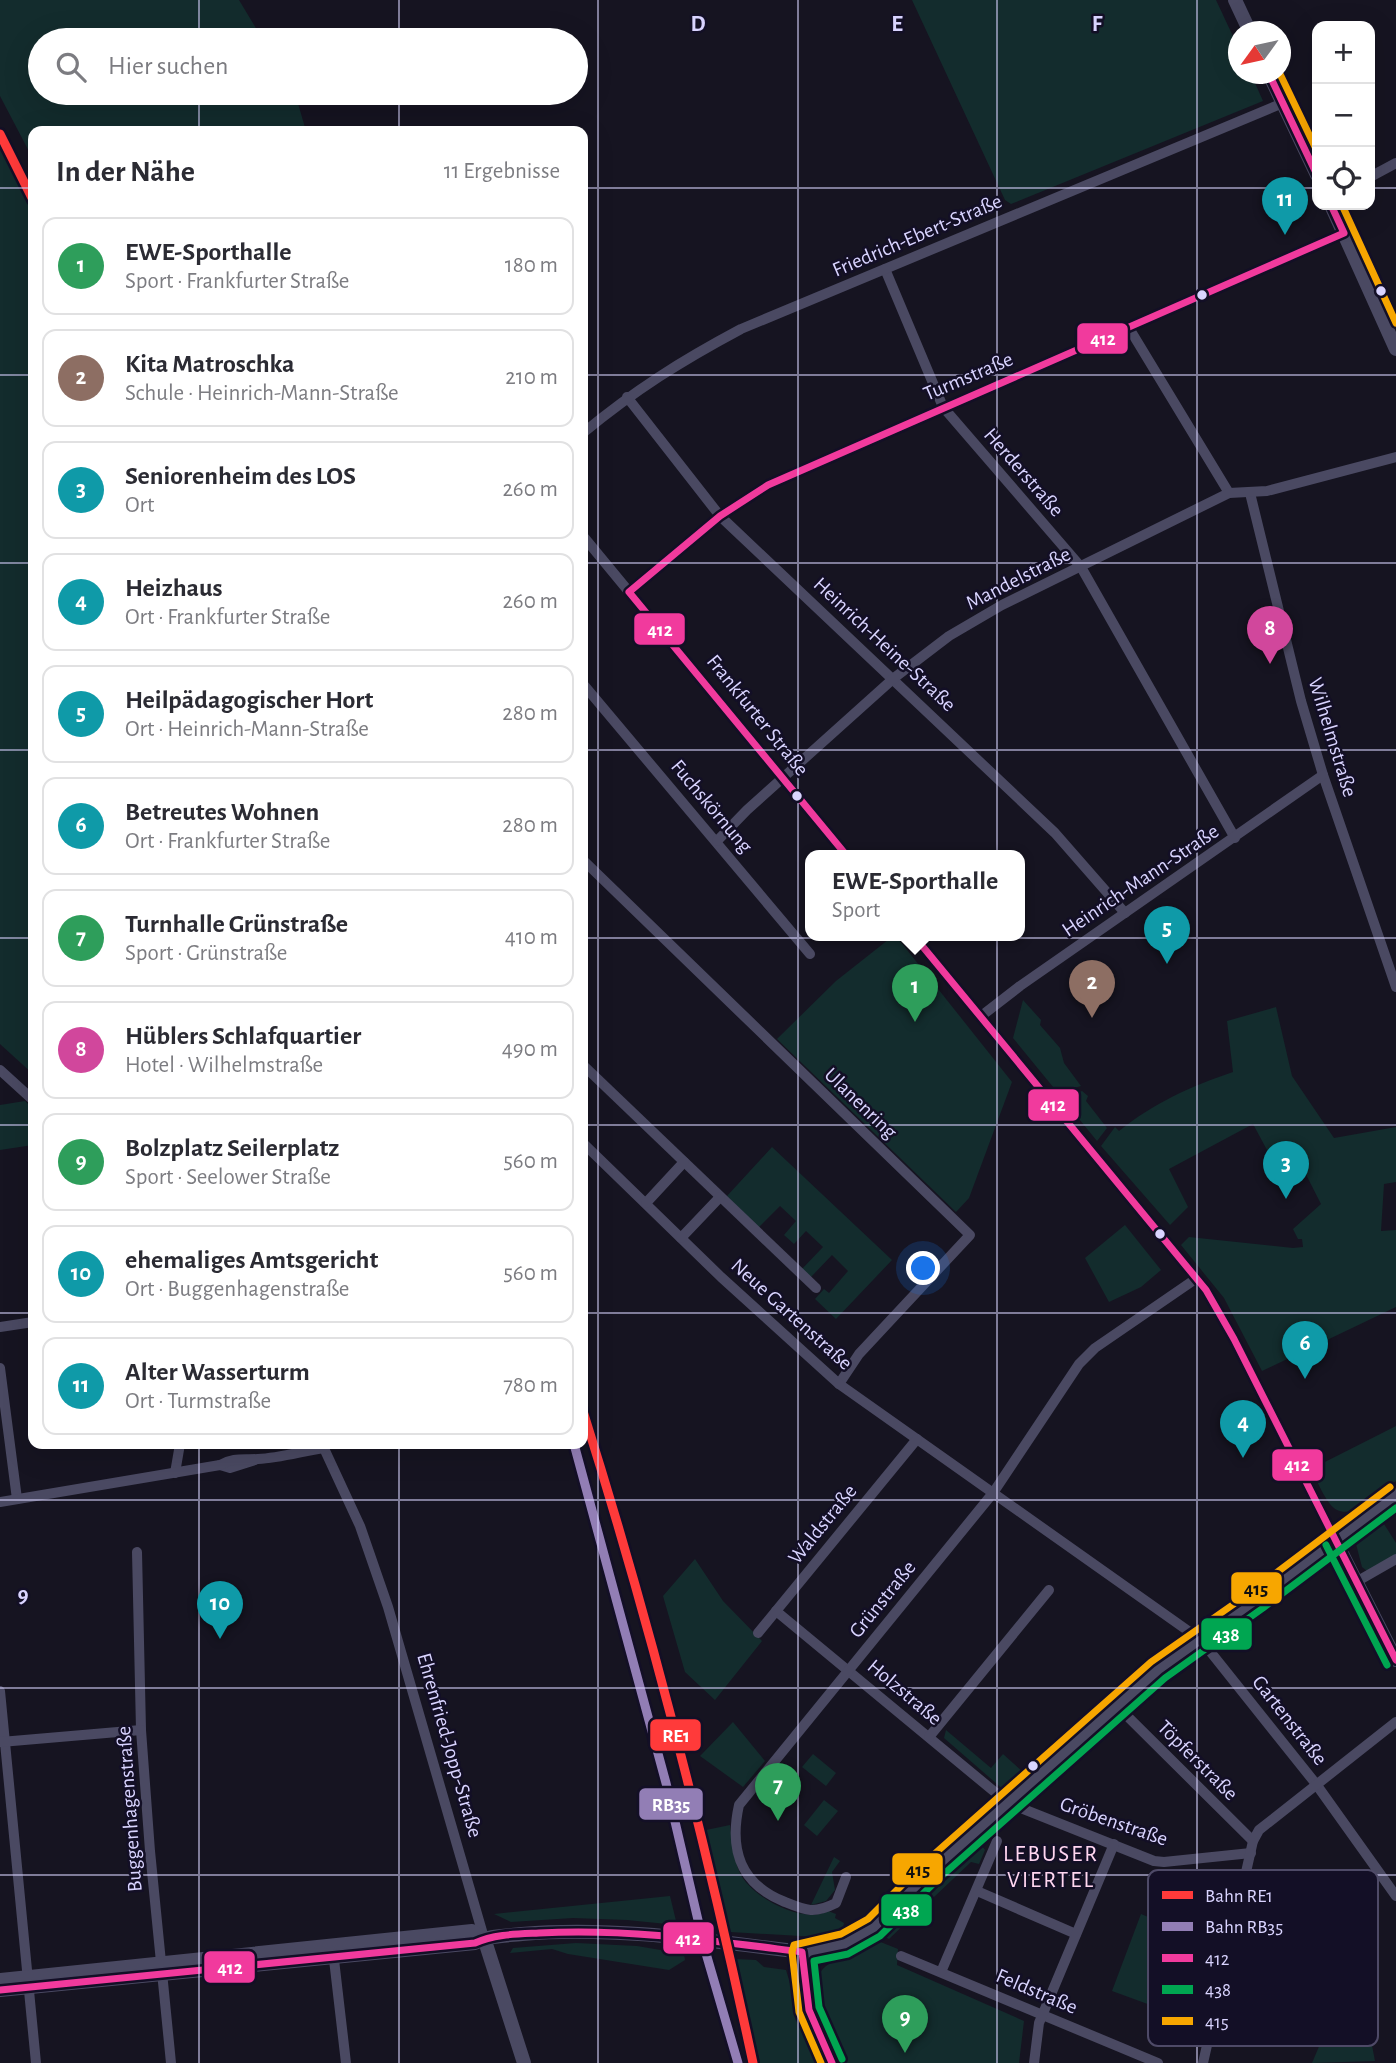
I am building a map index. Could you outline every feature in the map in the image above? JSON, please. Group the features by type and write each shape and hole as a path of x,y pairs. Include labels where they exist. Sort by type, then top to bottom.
{"street":[{"path":"1235,0 1245,21"},
{"path":"1274,84 1312,164"},
{"name":"Friedrich-Ebert-Straße","path":"588,429 626,397 683,360 741,329 1283,103"},
{"path":"1375,174 1396,163"},
{"path":"1333,210 1396,349"},
{"name":"Turmstraße","path":"629,592 720,516 768,485 1344,233"},
{"name":"Herderstraße","path":"885,269 943,407 1081,567 1235,838"},
{"path":"1129,328 1229,493"},
{"name":"Heinrich-Heine-Straße","path":"626,397 720,516 1055,833 1125,913"},
{"name":"Mandelstraße","path":"716,841 894,678 949,636 1002,605 1229,493 1267,491 1396,457"},
{"name":"Wilhelmstraße","path":"1250,493 1299,696 1323,775 1396,987"},
{"name":"Frankfurter Straße","path":"588,542 842,850"},
{"name":"Fuchskörnung","path":"588,690 810,954"},
{"name":"Heinrich-Mann-Straße","path":"981,1017 1020,986 1323,775"},
{"name":"Ulanenring","path":"588,865 970,1235 859,1354 839,1384"},
{"path":"918,941 1206,1290 1234,1339 1396,1660"},
{"path":"0,1070 28,1095"},
{"path":"588,1070 816,1288"},
{"name":"Neue Gartenstraße","path":"588,1148 740,1296 839,1384 993,1493"},
{"path":"646,1203 684,1162"},
{"path":"681,1238 720,1197"},
{"name":"Grünstraße","path":"846,1877 836,1903 809,1912 757,1888 744,1872 736,1847 734,1825 739,1805 993,1493 1069,1377 1088,1354 1196,1278"},
{"path":"0,1327 28,1323"},
{"path":"0,1368 18,1499"},
{"name":"Waldstraße","path":"758,1633 916,1439"},
{"path":"175,1473 179,1449"},
{"path":"0,1502 220,1465 241,1457 257,1459 308,1449"},
{"name":"Ehrenfried-Jopp-Straße","path":"324,1449 359,1526 387,1607 484,1938 524,2063"},
{"name":"Gartenstraße","path":"993,1493 1201,1640 1316,1784 1377,1870"},
{"path":"0,1980 28,1982 333,1952 471,1931 484,1938 545,1932 603,1932 802,1952 824,1951 844,1946 876,1928 900,1900 1158,1670 1396,1495"},
{"name":"Buggenhagenstraße","path":"137,1552 141,1730 171,2063"},
{"path":"1356,1582 1396,1559"},
{"path":"929,1737 1049,1590"},
{"name":"Holzstraße","path":"776,1611 1008,1803"},
{"path":"0,1691 36,2063"},
{"name":"Töpferstraße","path":"1117,1706 1252,1847"},
{"path":"1247,1870 1259,1830 1396,1722"},
{"path":"3,1742 141,1730"},
{"name":"Gröbenstraße","path":"1008,1803 1154,1861 1164,1862 1252,1847"},
{"path":"941,1972 997,1841"},
{"path":"1034,2063 1039,2023 1114,1844"},
{"name":"Gartenstraße","path":"1378,1871 1396,1896"},
{"path":"977,1891 1076,1934"},
{"path":"333,1952 346,2063"},
{"path":"802,1952 809,2010 832,2063"},
{"name":"Feldstraße","path":"901,1955 1158,2063"},
{"path":"0,1990 28,1982"}],"green space":[{"path":"0,0 239,0 256,28 28,28 28,105 298,105 305,126 28,126 28,149 0,96"},
{"path":"912,0 1216,0 1228,26 1228,84 1255,84 1263,101 1011,204 1005,200"},
{"path":"0,146 28,202 28,1069 0,1044"},
{"path":"887,941 900,941 1012,1082 969,1198 956,1212 777,1039 836,981"},
{"path":"1023,1000 1060,1048 1064,1063 1081,1086 1058,1093 1013,1038"},
{"path":"1276,1007 1292,1076 1334,1138 1396,1127 1396,1182 1384,1184 1381,1231 1396,1230 1396,1307 1262,1371 1224,1298 1181,1245 1189,1237 1303,1247 1302,1239 1298,1239 1293,1229 1321,1204 1294,1151 1273,1161 1253,1124 1169,1169 1188,1207 1170,1225 1101,1146 1115,1127 1119,1131 1173,1096 1233,1072 1227,1021"},
{"path":"1082,1091 1088,1096 1086,1101 1107,1128 1097,1141 1062,1098"},
{"path":"25,1101 28,1104 28,1146 0,1150 0,1105"},
{"path":"772,1147 892,1260 836,1319 815,1299 824,1289 829,1293 848,1271 832,1255 811,1277 802,1269 823,1247 806,1231 794,1244 784,1235 796,1221 780,1206 758,1228 727,1196"},
{"path":"1125,1225 1161,1270 1141,1287 1109,1302 1085,1258"},
{"path":"1396,1426 1396,1481 1363,1506 1346,1512 1337,1510 1327,1500 1311,1469"},
{"path":"1384,1524 1396,1543 1396,1556 1367,1571 1362,1567 1356,1544 1372,1529"},
{"path":"695,1559 723,1601 762,1641 715,1700 685,1672 663,1596"},
{"path":"733,1722 765,1761 743,1787 700,1756"},
{"path":"946,1730 991,1768 1003,1754 1024,1773 1005,1791 944,1738"},
{"path":"813,1754 836,1773 826,1786 802,1767"},
{"path":"824,1800 838,1811 817,1836 804,1825"},
{"path":"730,1825 740,1873 755,1891 792,1911 817,1914 828,1911 836,1914 835,1918 844,1923 842,1932 818,1937 730,1932 706,1830"},
{"path":"976,1846 982,1846 985,1850 979,1864 971,1862 916,1914 908,1907"},
{"path":"834,1857 840,1861 832,1872 835,1890 826,1901 811,1905"},
{"path":"670,1896 677,1925 573,1918 511,1922 494,1914"},
{"path":"904,1910 912,1917 889,1939 883,1936"},
{"path":"1141,1914 1148,1917 1148,2004 1112,1991"},
{"path":"878,1941 898,1949 897,1965 1024,2021 1019,2063 843,2063 820,2012 817,1984 820,1973 829,1964"},
{"path":"576,1943 637,1946 684,1954 685,1960 669,1970 552,1949 510,1953 513,1948"},
{"path":"736,1959 756,1960 764,1967 786,1970 803,2027 822,2063 760,2063"},
{"path":"1319,2046 1372,2046 1375,2061 1312,2063"}],"rail line":[{"name":"RE1","path":"0,134 28,190"},
{"name":"RE1","path":"588,1427 632,1573 676,1735 753,2063"},
{"name":"RB35","path":"575,1449 666,1783 705,1950 738,2063"}],"transit line":[{"name":"412","path":"1274,84 1312,164"},
{"name":"415","path":"1285,84 1315,147"},
{"name":"412","path":"842,850 629,592 720,516 768,485 1344,233 1333,210"},
{"name":"415","path":"1344,210 1396,323"},
{"name":"412","path":"918,941 1206,1290 1234,1339 1396,1660"},
{"name":"415","path":"821,2063 799,2012 792,1952 794,1945 841,1934 868,1919 922,1865 1151,1662 1251,1592 1390,1487"},
{"name":"438","path":"842,2059 819,2007 814,1961 848,1954 880,1936 936,1881 1165,1678 1396,1508"},
{"name":"438","path":"1326,1545 1387,1665"},
{"name":"412","path":"0,1990 475,1943 515,1934 605,1932 671,1937 802,1952 809,2010 832,2063"}],"place":[{"name":"Alter Wasserturm","path":"1285,235"},
{"name":"Hüblers Schlafquartier","path":"1270,664"},
{"name":"Heilpädagogischer Hort","path":"1167,964"},
{"name":"Kita Matroschka","path":"1092,1018"},
{"name":"EWE-Sporthalle","path":"915,1022"},
{"name":"Seniorenheim des LOS","path":"1286,1199"},
{"name":"Betreutes Wohnen","path":"1305,1379"},
{"name":"Heizhaus","path":"1243,1458"},
{"name":"ehemaliges Amtsgericht","path":"220,1639"},
{"name":"Turnhalle Grünstraße","path":"778,1821"},
{"name":"Bolzplatz Seilerplatz","path":"905,2053"}],"district":[{"name":"LEBUSER VIERTEL","path":"1051,1866"}]}
